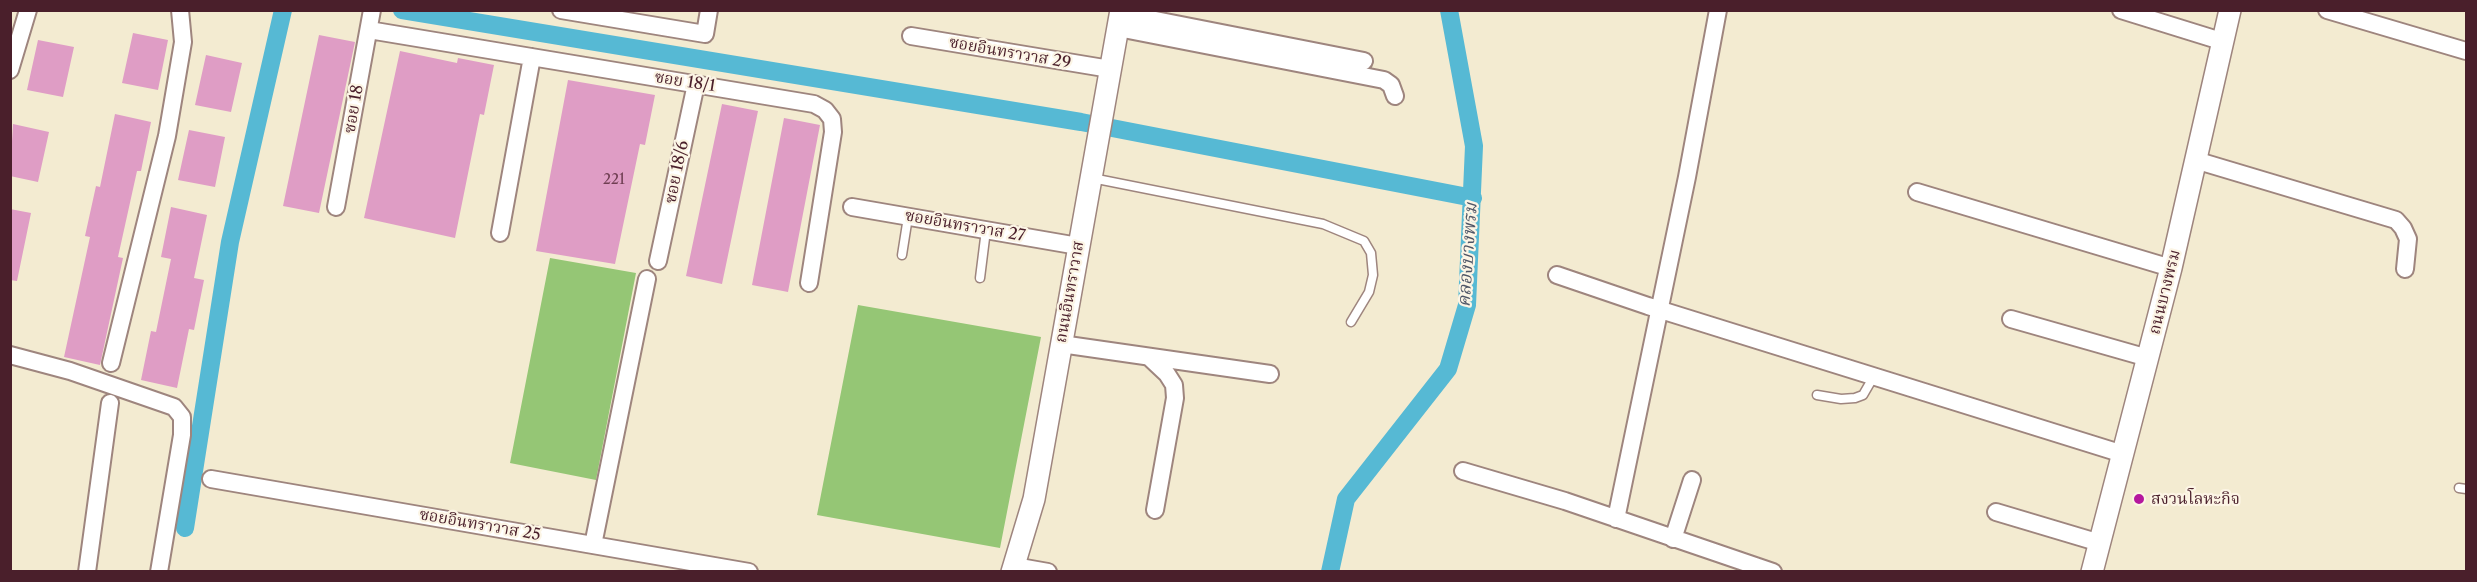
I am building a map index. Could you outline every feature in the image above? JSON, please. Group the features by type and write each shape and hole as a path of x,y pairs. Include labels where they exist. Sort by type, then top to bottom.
{"street":[{"path":"10,70 28,10"},
{"path":"111,363 168,136 183,42 180,10"},
{"path":"561,10 705,34 710,10"},
{"path":"1616,519 1687,177 1718,10"},
{"path":"2121,10 2221,41"},
{"name":"ถนนบางพรม","path":"2092,572 2171,268 2221,41 2230,10"},
{"path":"2328,10 2466,51"},
{"path":"1120,17 1364,61"},
{"path":"1120,17 1384,81 1391,85 1395,96"},
{"name":"ถนนอินทราวาส","path":"1013,569 1034,499 1120,17"},
{"name":"ซอย 18/1","path":"370,20 532,57 814,104 832,119 833,132 809,284"},
{"name":"ซอย 18","path":"336,207 370,20"},
{"name":"ซอยอินทราวาส 29","path":"911,36 1110,69"},
{"path":"500,233 532,57"},
{"name":"ซอย 18/6","path":"658,261 696,84"},
{"path":"2195,160 2396,220 2408,239 2405,269"},
{"path":"1917,192 2171,268"},
{"name":"ซอยอินทราวาส 27","path":"852,207 1078,246"},
{"path":"1557,275 1658,310 2123,454"},
{"path":"593,545 647,279"},
{"path":"2011,319 2148,358"},
{"path":"1061,344 1270,374"},
{"path":"10,355 70,371 174,408 182,417 182,435 159,572"},
{"path":"1150,358 1167,374 1173,385 1175,398 1155,510"},
{"path":"87,572 110,403"},
{"path":"1463,471 1616,519 1750,568 1773,572"},
{"name":"ซอยอินทราวาส 25","path":"211,479 749,572"},
{"path":"1673,539 1692,480"},
{"path":"1996,513 2100,543"},
{"path":"1013,569 1048,572"}],"lane":[{"path":"1090,178 1323,224 1364,241 1371,253 1373,275 1369,292 1351,322"},
{"path":"902,255 908,217"},
{"path":"980,278 987,230"},
{"path":"1817,394 1841,399 1855,398 1863,394 1874,376"}],"green space":[{"path":"550,258 636,273 596,480 510,463"},
{"path":"858,305 1041,337 1000,548 817,515"}],"building":[{"path":"133,33 168,40 158,90 122,83"},
{"path":"319,35 355,42 319,213 283,206"},
{"path":"38,40 74,47 63,97 27,90"},
{"path":"400,51 457,63 458,58 494,65 484,115 480,114 455,238 364,218"},
{"path":"206,55 242,63 231,112 195,105"},
{"path":"568,80 655,95 645,145 640,144 615,264 536,251"},
{"path":"722,104 758,111 722,284 686,276"},
{"path":"115,114 151,122 141,171 137,171 118,257 123,258 100,365 64,357 90,237 85,236 96,186 100,187"},
{"path":"784,118 820,125 788,292 752,285"},
{"path":"13,124 49,132 38,182 10,176"},
{"path":"189,130 225,137 215,187 178,180"},
{"path":"171,207 207,215 194,278 204,280 194,330 189,329 177,388 141,380 151,331 156,332 171,259 161,257"},
{"path":"10,209 31,213 17,281 10,280"}],"waterway":[{"path":"185,528 230,242 283,10"},
{"path":"402,10 1081,122 1473,198"},
{"name":"คลองบางพรม","path":"1330,572 1346,499 1448,369 1467,305 1474,146 1449,10"}],"place":[{"name":"สงวนโลหะกิจ","path":"2139,499"}]}
